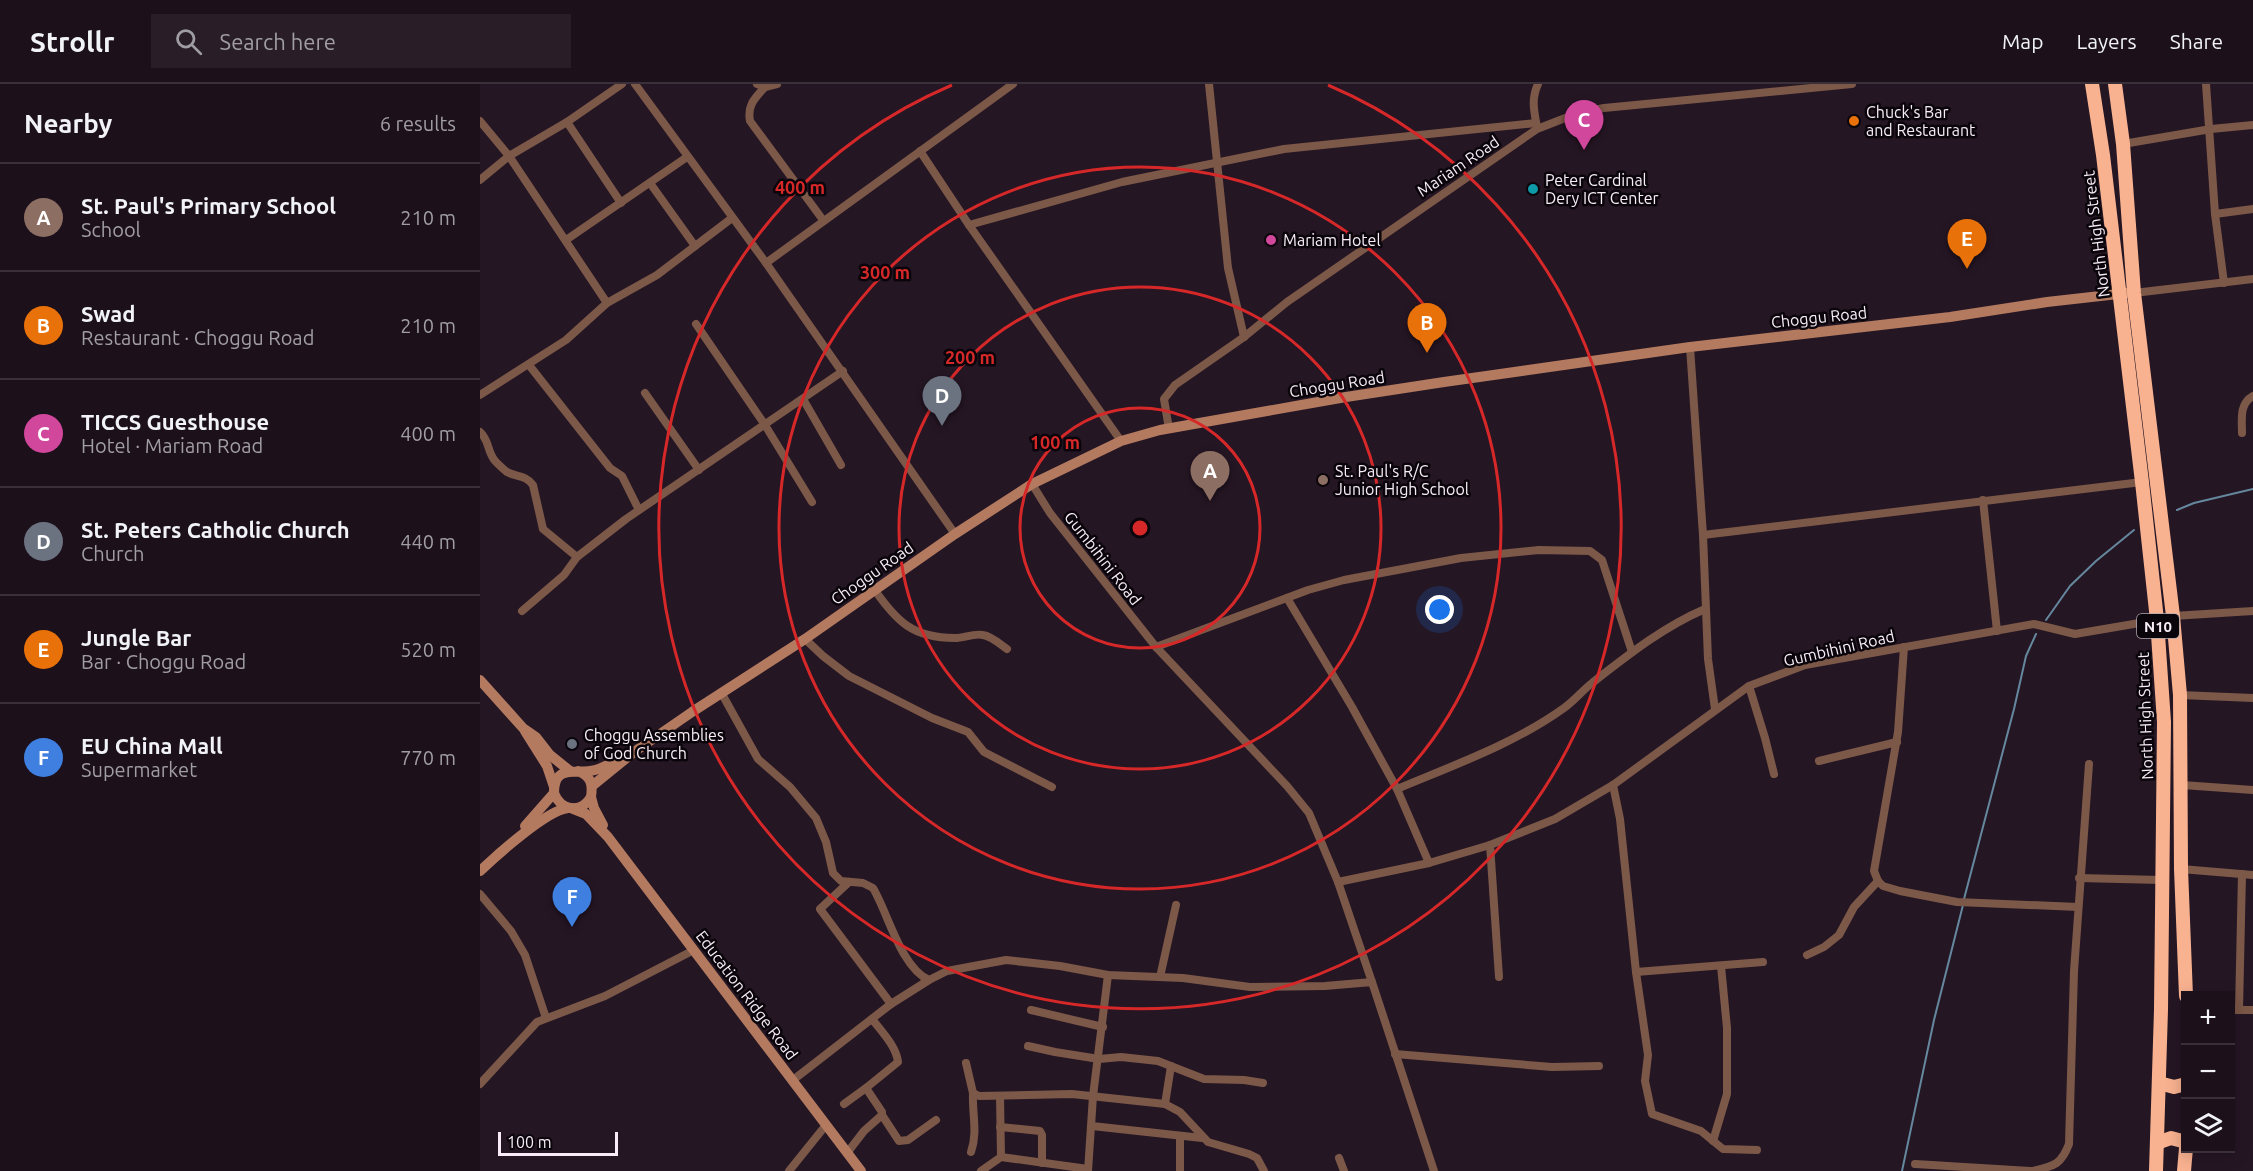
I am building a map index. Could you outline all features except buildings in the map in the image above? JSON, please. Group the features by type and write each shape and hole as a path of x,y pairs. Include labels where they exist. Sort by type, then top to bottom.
{"highway":[{"name":"North High Street","path":"2092,84 2142,482 2157,620 2164,722 2165,775 2156,1171"},
{"name":"North High Street","path":"2115,84 2123,144 2134,293 2181,695 2181,869 2186,991"},
{"path":"2159,1083 2174,1087 2181,1085"},
{"path":"2157,1143 2171,1138 2181,1141"},
{"path":"2184,1171 2186,1153"}],"main road":[{"name":"Choggu Road","path":"592,791 634,752 805,639 955,534 1032,484 1121,441 1169,429 1346,397 1690,347 2134,293"},
{"path":"480,680 523,728 547,766 554,790 562,805 570,808"},
{"path":"480,871 509,845 549,815 561,808 583,806 592,791 588,777 574,771 550,755 536,737 523,728"},
{"name":"Choggu Road","path":"574,771 593,770 634,752"},
{"path":"509,845 554,790 557,779 563,774 574,771"},
{"name":"Education Ridge Road","path":"592,791 596,813 609,837"},
{"name":"Education Ridge Road","path":"570,808 586,814 609,837 861,1171"}],"street":[{"path":"480,180 509,156 567,122 622,84"},
{"path":"635,84 843,371 955,534"},
{"path":"777,84 761,85 750,104 748,112 750,121 823,220"},
{"path":"766,263 1013,84"},
{"path":"1209,84 1228,268 1244,337"},
{"path":"969,225 1122,182 1318,145 1537,126 1533,94 1538,84"},
{"name":"Mariam Road","path":"1169,429 1164,399 1175,385 1244,337 1287,302 1537,126 1578,113 1604,108 1787,88 1852,84"},
{"path":"2206,84 2211,129 2215,214 2224,283"},
{"path":"480,121 509,156 607,303"},
{"path":"567,122 621,203"},
{"path":"2123,144 2211,129 2253,125"},
{"path":"920,151 969,225 1121,441"},
{"path":"566,240 687,157"},
{"path":"650,183 695,246"},
{"path":"2215,214 2253,209"},
{"path":"480,395 566,340 607,303 657,275 732,218"},
{"path":"2134,293 2253,279"},
{"path":"696,324 765,425 812,501"},
{"path":"1690,347 1703,535 1708,659 1715,709"},
{"path":"529,365 610,468 622,476 639,510"},
{"path":"522,610 564,575 577,557 639,510 843,371"},
{"path":"645,393 699,470"},
{"path":"2242,433 2242,408 2246,400 2253,396"},
{"path":"803,399 841,465"},
{"path":"480,432 487,440 493,459 507,472 530,480 543,529 577,557"},
{"path":"1703,535 2142,482"},
{"name":"Gumbihini Road","path":"1032,484 1050,513 1156,647 1287,786 1309,813 1338,882 1434,1171"},
{"path":"1983,500 1997,630"},
{"path":"1156,647 1287,598 1344,580 1461,558 1539,550 1577,549 1590,551 1602,560 1632,652"},
{"path":"874,589 889,610 908,627 940,638 986,635 1007,649"},
{"path":"1287,598 1352,707 1397,789 1429,863"},
{"path":"1397,789 1489,750 1537,726 1567,706 1589,685 1632,652 1672,625 1705,609"},
{"path":"2173,616 2253,611"},
{"name":"Gumbihini Road","path":"1338,882 1429,863 1490,845 1555,819 1613,784 1749,686 1805,665 2034,624 2075,634 2157,620"},
{"path":"805,639 849,675 932,718 968,732 984,752 1052,787"},
{"path":"1904,647 1897,742 1874,871 1878,881 1883,886 1900,891 1957,902 2078,907"},
{"path":"1749,686 1774,774"},
{"path":"722,694 758,759 790,787 816,818 826,842 833,873 841,881 863,883 873,888 909,963 919,976 928,980"},
{"path":"2181,695 2253,698"},
{"path":"1820,761 1897,742"},
{"path":"1914,1164 2032,1171 2054,1166 2064,1157 2069,1144 2074,971 2089,764"},
{"path":"1613,784 1620,819 1636,972 1648,1054 1645,1080 1652,1114 1701,1131 1723,1149 1757,1150"},
{"path":"2182,785 2253,790"},
{"path":"1490,845 1499,977"},
{"path":"2181,869 2253,875"},
{"path":"2242,874 2235,1010 2253,1010"},
{"path":"2079,878 2161,880"},
{"path":"1807,955 1824,947 1839,935 1854,907 1878,881"},
{"path":"849,882 820,909 891,1005"},
{"path":"480,894 511,931 525,955 546,1018"},
{"path":"1160,977 1176,905"},
{"path":"480,1084 537,1022 605,996 694,950"},
{"path":"793,1080 872,1019 928,980 946,971 1006,960 1060,966 1108,975 1160,977 1250,987 1325,986 1372,982"},
{"path":"1636,972 1763,962"},
{"path":"1713,1141 1727,1095 1727,1028 1722,966"},
{"path":"981,1171 1001,1156 1088,1170 1093,1096 1108,975"},
{"path":"1031,1010 1102,1027"},
{"path":"844,1104 898,1062 893,1046 872,1019"},
{"path":"1028,1046 1099,1059 1158,1061 1204,1079 1263,1083"},
{"path":"1395,1054 1552,1067 1599,1066"},
{"path":"966,1063 973,1094 972,1112 976,1129 971,1152"},
{"path":"1165,1104 1171,1066"},
{"path":"866,1088 899,1141 908,1140 936,1120"},
{"path":"973,1094 979,1096 1093,1096 1165,1104 1180,1112 1202,1138 1257,1158 1264,1171"},
{"path":"1000,1096 1001,1156"},
{"path":"847,1153 864,1131 882,1115"},
{"path":"789,1171 826,1125"},
{"path":"1092,1126 1202,1138"},
{"path":"1000,1127 1040,1131 1042,1135 1039,1162 1033,1171"},
{"path":"1180,1136 1180,1171"},
{"path":"1339,1158 1344,1171"}],"waterway":[{"path":"2177,510 2194,503 2253,489"},
{"path":"2046,620 2070,586 2134,530"},
{"path":"1964,899 2026,656 2036,634"},
{"path":"1902,1171 1934,1020 1963,905"}],"place":[{"name":"Chuck's Bar and Restaurant","path":"1854,121"},
{"name":"TICCS Guesthouse","path":"1584,150"},
{"name":"Peter Cardinal Dery ICT Center","path":"1533,189"},
{"name":"Mariam Hotel","path":"1271,240"},
{"name":"Jungle Bar","path":"1967,269"},
{"name":"Swad","path":"1427,353"},
{"name":"St. Peters Catholic Church","path":"942,426"},
{"name":"St. Paul's R/C Junior High School","path":"1323,480"},
{"name":"St. Paul's Primary School","path":"1210,501"},
{"name":"Choggu Assemblies of God Church","path":"572,744"},
{"name":"EU China Mall","path":"572,927"}]}
